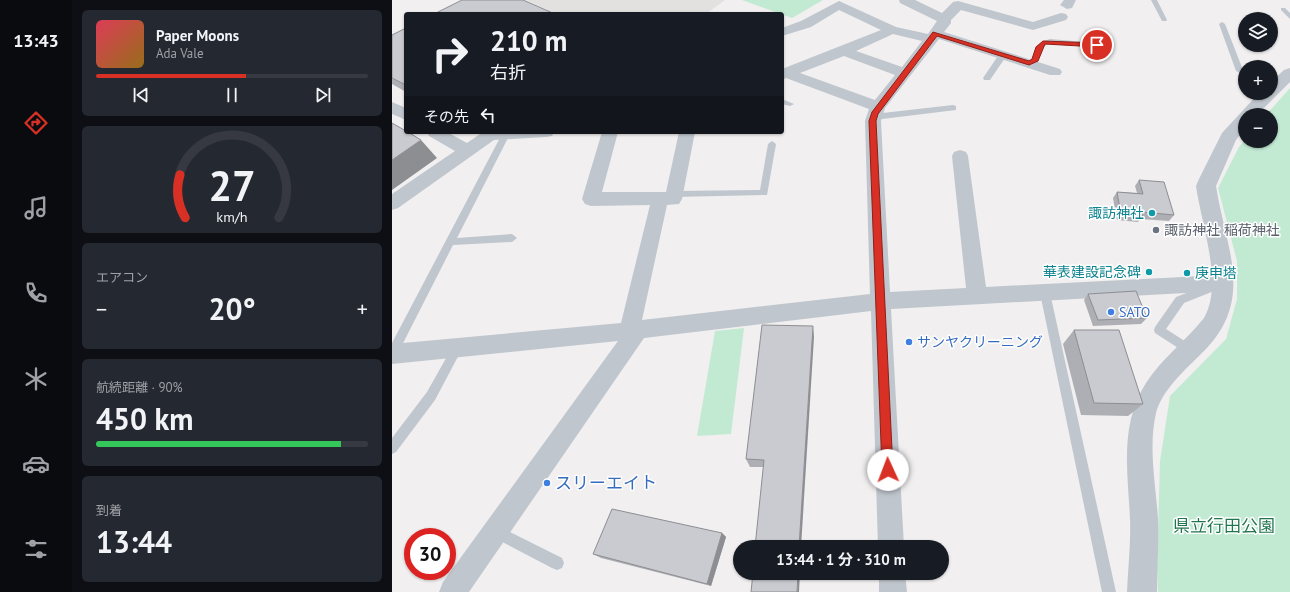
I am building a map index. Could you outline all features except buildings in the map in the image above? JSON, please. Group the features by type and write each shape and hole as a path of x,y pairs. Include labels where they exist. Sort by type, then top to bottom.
{"street":[{"path":"905,0 939,14 944,19"},
{"path":"784,31 806,24 839,4 892,30 933,36 1003,55 1056,72"},
{"path":"891,540 881,301 876,112 904,73 944,23 944,19 958,5 1033,26 1061,17"},
{"path":"784,74 844,51 892,30"},
{"path":"844,51 904,73"},
{"path":"1278,84 1290,73"},
{"path":"784,74 876,112"},
{"path":"1254,108 1261,100"},
{"path":"392,107 404,114"},
{"path":"1142,592 1144,521 1141,481 1141,440 1144,414 1152,393 1173,366 1209,330 1220,309 1222,283 1215,233 1206,186 1228,137 1238,125"},
{"path":"439,134 466,150"},
{"path":"392,204 466,150 490,135 506,134"},
{"path":"609,134 591,199 667,196"},
{"path":"453,592 634,330 667,196 686,134"},
{"path":"960,156 977,296"},
{"path":"392,354 634,330 881,301 1222,283"},
{"path":"892,580 892,592"}],"lane":[{"path":"1154,0 1164,20"},
{"path":"1283,9 1290,17"},
{"path":"1222,24 1238,66"},
{"path":"1029,63 1035,60 1043,43 1050,42 1097,45"},
{"path":"987,78 1003,55"},
{"path":"876,112 953,108"},
{"path":"392,354 506,134"},
{"path":"667,196 764,193 772,144"},
{"path":"450,242 512,238"},
{"path":"1190,350 1159,330 1180,300 1222,283"},
{"path":"1045,292 1109,592"},
{"path":"392,448 431,396 458,347"},
{"path":"496,531 557,563"}],"shaded area":[{"path":"526,0 725,0 709,12 552,12"}],"green space":[{"path":"742,0 823,0 792,18 784,15 784,12 775,12"},
{"name":"県立行田公園","path":"1290,88 1290,592 1158,592 1157,569 1160,461 1170,396 1226,339 1237,299 1237,261 1218,188 1238,148 1278,148 1278,108 1272,108"},
{"path":"744,328 731,434 697,436 715,331"}],"place":[{"name":"諏訪神社","path":"1152,213"},
{"name":"諏訪神社 稲荷神社","path":"1156,230"},
{"name":"華表建設記念碑","path":"1149,272"},
{"name":"庚申塔","path":"1187,273"},
{"name":"SATO","path":"1111,312"},
{"name":"サンヤクリーニング","path":"909,342"},
{"name":"スリーエイト","path":"547,483"}],"route":[{"path":"888,470 872,121 874,114 935,33 1029,63 1035,60 1038,56 1040,47 1043,43 1050,42 1097,45"}]}
